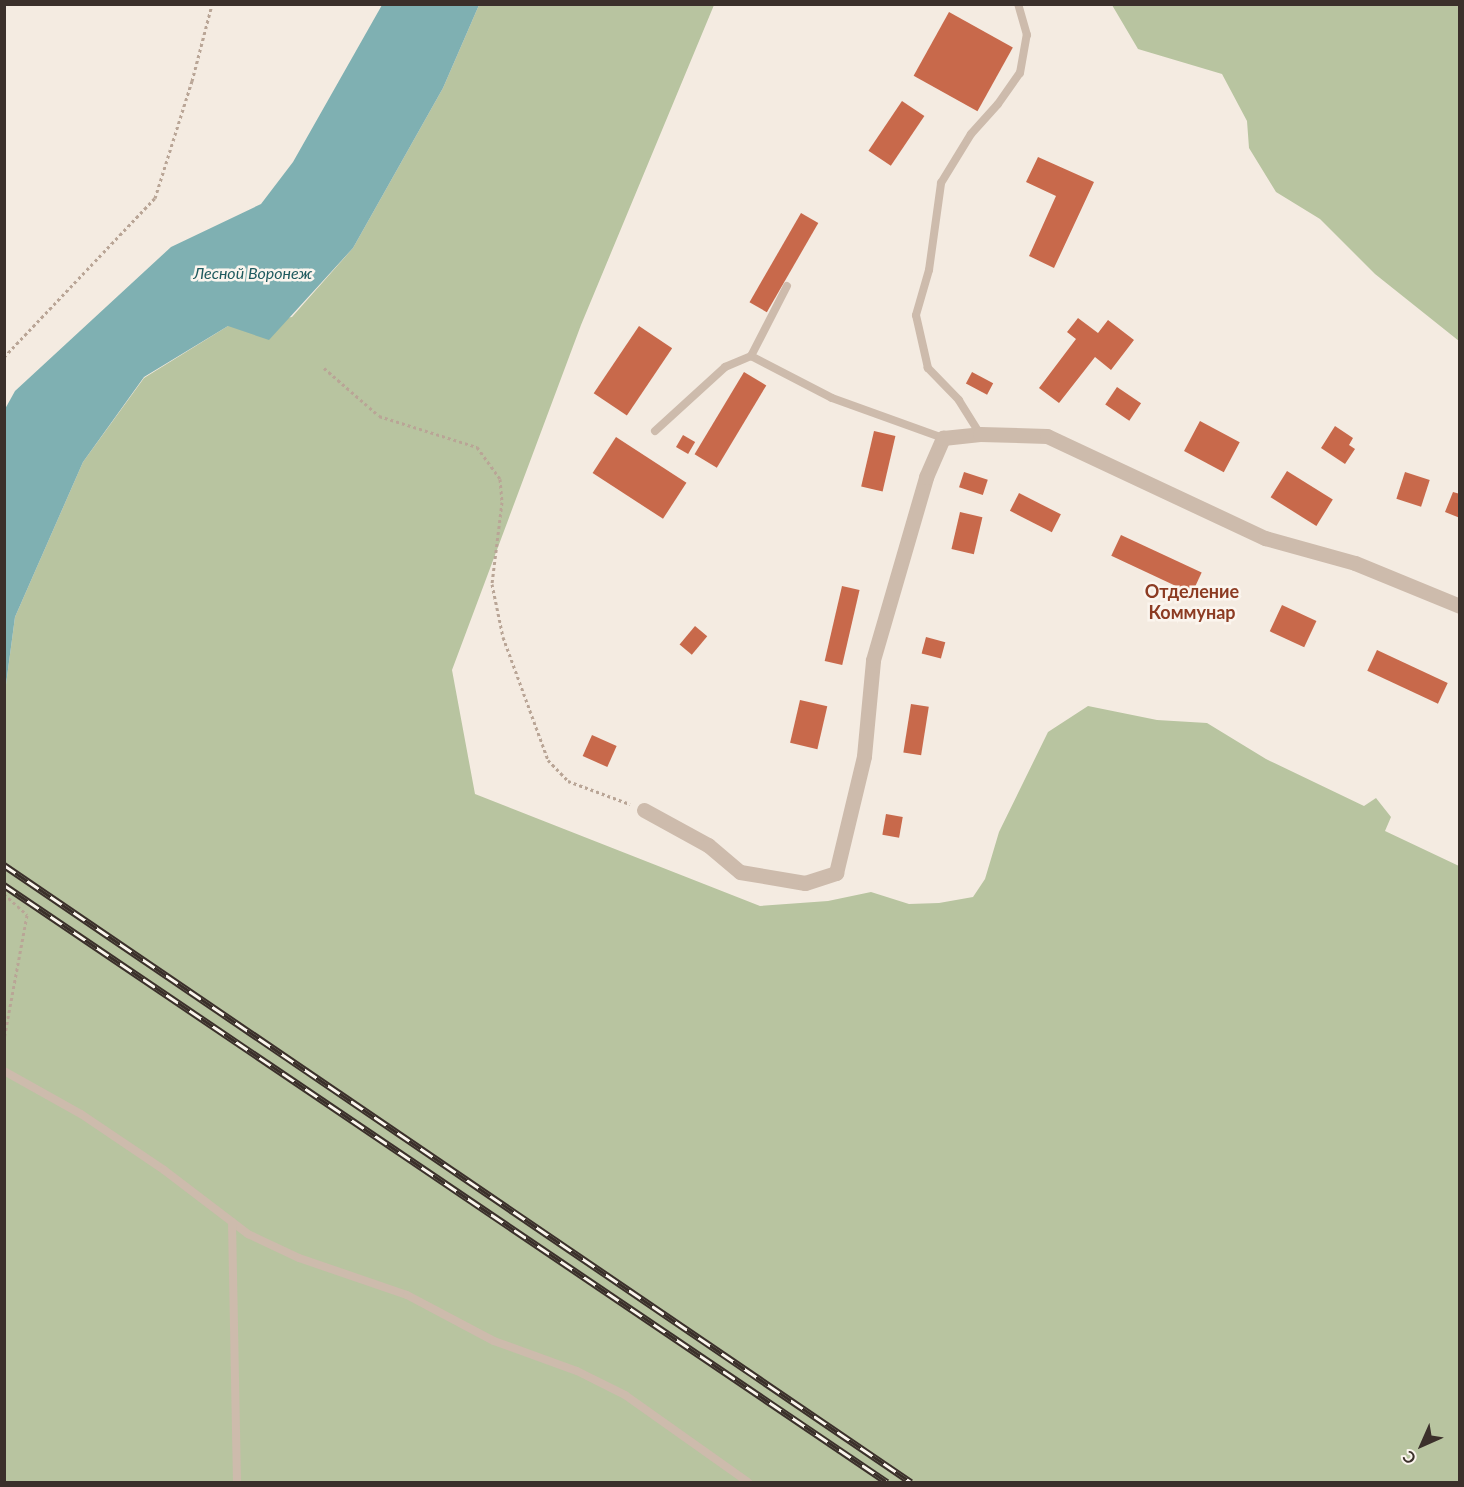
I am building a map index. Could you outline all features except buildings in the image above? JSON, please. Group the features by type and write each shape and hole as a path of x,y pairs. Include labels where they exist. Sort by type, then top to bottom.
{"street":[{"path":"644,810 708,845 740,872 805,884 836,873 864,756 873,660 926,477 943,438 980,434 1047,436 1265,538 1355,563 1460,606"}],"lane":[{"path":"980,434 959,400 928,368 916,315 929,270 941,183 971,134 998,104 1020,73 1027,35 1018,4"},
{"path":"655,431 725,367 751,356 787,286"},
{"path":"751,356 832,398 943,438"},
{"path":"4,1071 81,1114 164,1170 248,1234 299,1258 407,1295 494,1341 577,1371 625,1395 748,1482"},
{"path":"232,1222 237,1482"}],"path":[{"path":"4,357 155,198 192,81 212,4"},
{"path":"324,368 379,416 477,447 500,479 502,502 492,584 502,637 548,759 568,781 644,810"},
{"path":"4,894 27,915 4,1039"}],"green space":[{"path":"479,5 714,5 581,325 452,670 475,794 760,906 828,901 871,892 909,904 939,903 973,897 985,879 999,832 1048,732 1088,706 1157,720 1207,723 1266,759 1364,806 1376,798 1391,817 1385,831 1459,866 1459,1482 5,1482 5,692 15,617 83,462 144,378 228,326 292,317 353,248 443,88"},
{"path":"1112,5 1459,5 1459,341 1375,274 1320,219 1276,192 1249,148 1247,121 1222,74 1138,49"}],"water":[{"name":"Лесной Воронеж","path":"382,5 479,5 443,88 353,248 269,340 228,326 144,377 83,462 15,617 5,692 5,409 15,391 171,247 261,204 293,162"}],"railway":[{"path":"4,865 911,1482"},
{"path":"4,885 887,1482"}],"district":[{"name":"Отделение Коммунар","path":"1192,602"}]}
